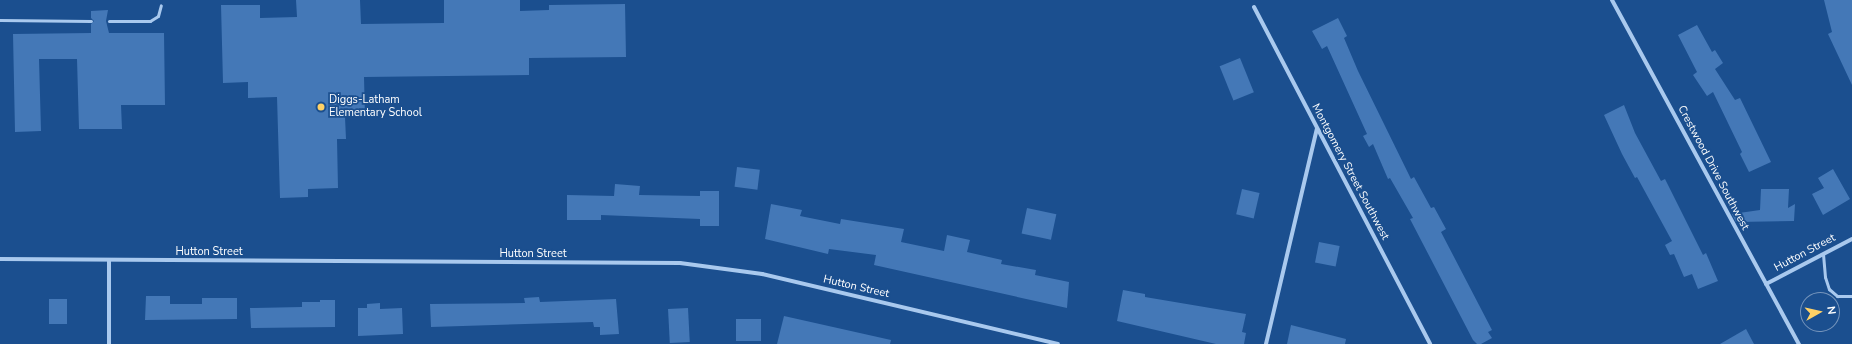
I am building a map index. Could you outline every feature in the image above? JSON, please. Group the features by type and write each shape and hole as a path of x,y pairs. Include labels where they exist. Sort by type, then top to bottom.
{"street":[{"name":"Crestwood Drive Southwest","path":"1612,0 1798,344"},
{"name":"Montgomery Street Southwest","path":"1254,7 1430,344"},
{"path":"1266,344 1317,129"},
{"name":"Hutton Street","path":"1766,284 1852,239"},
{"name":"Hutton Street","path":"0,259 680,263 762,274 1058,344"},
{"path":"109,260 109,344"}],"lane":[{"path":"109,21 150,21 158,16 161,6"},
{"path":"0,20 91,21"},
{"path":"1823,254 1825,276 1829,289 1837,296 1852,296"}],"building":[{"path":"296,0 360,0 361,24 444,23 444,0 520,0 520,11 549,10 549,5 625,4 626,57 529,58 529,75 364,77 365,117 345,117 346,139 337,139 338,188 308,189 308,197 280,198 277,97 248,98 248,82 223,83 221,5 260,5 260,18 297,17"},
{"path":"1824,0 1852,0 1852,85 1828,34 1832,32"},
{"path":"108,10 106,21 109,33 164,33 165,105 121,105 122,129 79,129 77,59 39,59 41,131 15,132 13,34 91,33 91,24 94,21 91,18 91,11"},
{"path":"1338,18 1347,36 1344,38 1358,71 1411,179 1414,177 1431,208 1434,207 1446,229 1441,232 1492,330 1488,332 1492,338 1481,344 1477,344 1473,340 1410,219 1413,218 1390,178 1388,179 1373,144 1369,147 1363,136 1367,134 1327,46 1322,49 1312,31"},
{"path":"1697,25 1712,52 1715,50 1723,63 1715,69 1735,100 1740,98 1771,162 1749,172 1740,154 1742,152 1713,92 1707,96 1693,75 1697,72 1678,35"},
{"path":"1240,58 1254,92 1233,101 1220,66"},
{"path":"1624,105 1635,133 1661,181 1665,179 1703,255 1706,253 1718,281 1698,289 1692,274 1684,277 1674,254 1670,255 1665,245 1672,241 1637,177 1635,178 1622,154 1604,115"},
{"path":"737,167 760,170 757,190 735,187"},
{"path":"1833,169 1850,199 1823,215 1812,194 1824,188 1818,178"},
{"path":"615,184 640,186 639,195 700,196 700,191 719,191 719,226 700,226 700,219 601,215 601,220 567,220 567,195 614,196"},
{"path":"1242,189 1260,193 1254,218 1236,214"},
{"path":"1761,189 1789,189 1788,208 1795,204 1794,221 1736,222 1732,214 1760,210"},
{"path":"771,204 802,210 800,216 840,224 841,219 904,229 901,242 944,251 947,235 970,240 967,252 1002,260 1001,264 1036,270 1035,275 1069,282 1067,308 874,265 876,255 829,249 828,254 765,239"},
{"path":"1027,208 1056,214 1051,240 1022,233"},
{"path":"1319,242 1340,246 1336,267 1315,263"},
{"path":"1123,290 1145,294 1145,297 1246,314 1242,332 1246,333 1244,344 1216,344 1117,321"},
{"path":"146,296 170,296 170,304 202,304 202,298 237,298 237,319 145,320"},
{"path":"539,297 540,302 616,299 619,334 600,335 600,327 594,327 593,322 431,327 430,304 525,303 524,298"},
{"path":"49,299 67,299 67,324 49,324"},
{"path":"320,300 335,300 335,327 251,328 250,308 302,307 302,302 320,302"},
{"path":"380,303 380,309 402,308 403,334 358,336 358,308 367,308 367,304"},
{"path":"688,308 690,342 670,343 668,309"},
{"path":"784,316 891,340 890,344 777,344"},
{"path":"736,319 761,319 761,341 736,341"},
{"path":"1291,325 1346,339 1345,344 1287,344"},
{"path":"1746,329 1754,344 1720,344"}],"place":[{"name":"Diggs-Latham Elementary School","path":"321,107"}]}
